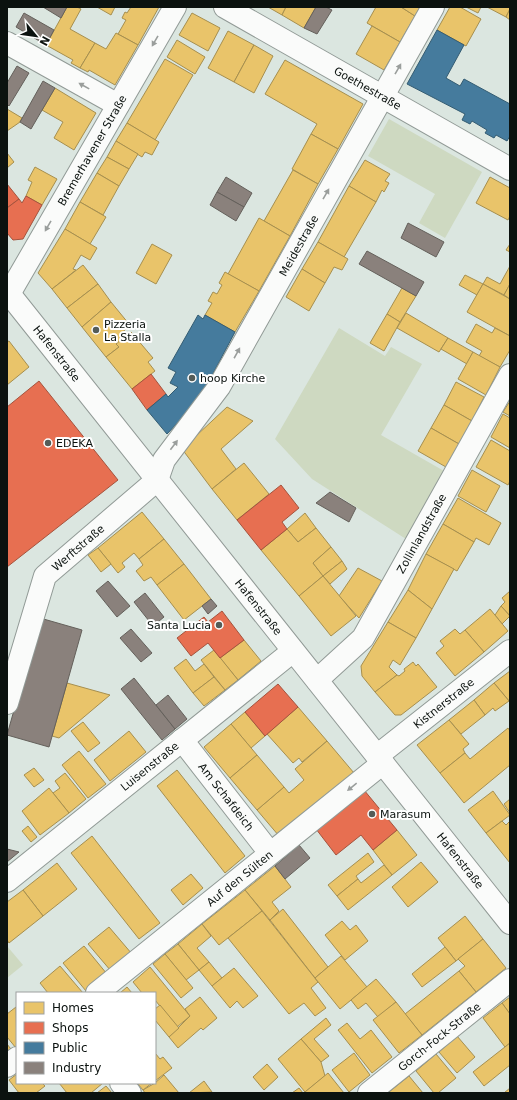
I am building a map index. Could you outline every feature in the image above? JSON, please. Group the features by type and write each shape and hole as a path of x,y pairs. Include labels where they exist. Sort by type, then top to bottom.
{"street":[{"name":"Bremerhavener Straße","path":"8,292 175,7"},
{"name":"Goethestraße","path":"225,7 510,169"},
{"name":"Meidestraße","path":"157,480 164,460 219,387 433,7"},
{"path":"7,43 118,105"},
{"name":"Hafenstraße","path":"8,292 510,923"},
{"name":"Zollinlandstraße","path":"317,680 363,638 510,375"},
{"name":"Werftstraße","path":"7,703 45,576 157,480"},
{"name":"Luisenstraße","path":"7,881 293,651"},
{"name":"Kistnerstraße","path":"380,759 510,651"},
{"name":"Am Schafdeich","path":"182,740 270,853"},
{"name":"Auf den Sülten","path":"98,992 270,853 380,759"},
{"name":"Gorch-Fock-Straße","path":"369,1093 510,980"},
{"path":"7,1066 16,1059"},
{"path":"122,1084 130,1093"}],"green space":[{"path":"389,119 482,172 445,238 419,223 435,194 368,156"},
{"path":"339,328 385,356 391,347 422,364 381,435 444,471 406,539 312,479 275,439"},
{"path":"7,946 23,965 7,978"}],"building: Homes":[{"path":"67,7 77,7 81,9 70,29 95,43 80,68 71,63 73,60 46,45"},
{"path":"97,7 115,7 111,15"},
{"path":"131,7 159,7 138,45 118,34 126,20 122,18 125,12 127,13"},
{"path":"268,7 286,7 282,15"},
{"path":"286,7 316,7 304,28 282,15"},
{"path":"376,7 401,7 415,16 400,42 367,23"},
{"path":"401,7 420,7 415,16"},
{"path":"450,7 460,7 481,19 466,46 437,30"},
{"path":"466,7 481,7 478,13"},
{"path":"487,7 510,7 510,9 506,17"},
{"path":"510,9 510,20 506,17"},
{"path":"192,13 220,28 208,51 179,35"},
{"path":"372,26 400,42 384,70 356,54"},
{"path":"228,31 254,45 234,82 208,68"},
{"path":"116,33 138,45 115,85 89,70 88,72 80,68 95,43 106,49"},
{"path":"177,40 205,57 195,74 167,57"},
{"path":"254,45 273,56 254,93 234,82"},
{"path":"165,59 193,75 155,140 127,123"},
{"path":"285,60 363,104 338,149 311,134 317,124 265,94"},
{"path":"55,88 96,113 74,150 54,138 63,122 42,110"},
{"path":"7,109 22,118 20,122 7,131"},
{"path":"127,123 159,142 152,155 145,152 142,157 116,141"},
{"path":"311,134 338,149 318,184 292,169"},
{"path":"116,141 138,154 129,169 107,157"},
{"path":"7,153 14,162 7,168"},
{"path":"107,157 129,169 119,186 97,173"},
{"path":"365,160 390,174 385,181 389,183 384,192 382,190 376,202 349,186"},
{"path":"35,167 57,179 42,205 26,196 32,182 28,180"},
{"path":"293,170 318,184 290,236 264,221"},
{"path":"97,173 119,186 103,215 80,202"},
{"path":"490,177 510,188 510,216 508,220 476,203"},
{"path":"349,186 376,202 344,257 318,242"},
{"path":"80,202 106,217 90,244 65,229"},
{"path":"259,218 290,236 259,291 228,274"},
{"path":"65,229 97,248 90,260 81,255 73,269 76,270 52,289 38,273"},
{"path":"318,242 348,259 342,270 334,267 325,283 302,269"},
{"path":"152,244 172,255 156,284 136,273"},
{"path":"510,244 510,252 506,250"},
{"path":"83,265 98,284 67,308 52,289"},
{"path":"510,266 510,284 504,295 483,284 487,277 500,284"},
{"path":"302,269 325,283 309,311 286,297"},
{"path":"225,272 259,291 235,332 205,315 212,303 208,301 213,292 217,294 222,285 219,283"},
{"path":"465,275 483,284 477,295 459,285"},
{"path":"98,284 111,302 82,327 67,308"},
{"path":"483,284 510,299 510,336 467,312"},
{"path":"510,284 510,299 504,295"},
{"path":"402,288 416,296 400,322 387,314"},
{"path":"111,302 129,324 121,335 123,339 116,344 119,347 106,357 82,327"},
{"path":"406,313 448,338 439,352 397,328"},
{"path":"387,314 400,322 384,351 370,343"},
{"path":"476,324 492,333 495,328 510,336 510,350 500,367 479,356 482,351 466,342"},
{"path":"131,332 153,358 148,362 155,371 132,389 106,357 119,347 116,344"},
{"path":"448,338 473,352 467,364 441,349"},
{"path":"9,341 29,367 7,385 7,342"},
{"path":"473,352 500,367 486,395 458,379"},
{"path":"456,382 484,397 472,421 444,405"},
{"path":"510,401 510,416 503,412"},
{"path":"444,405 472,421 459,444 431,428"},
{"path":"227,407 253,421 221,449 236,469 212,489 182,449"},
{"path":"503,414 510,418 510,448 491,437"},
{"path":"431,428 459,444 446,467 418,451"},
{"path":"491,440 510,451 510,481 508,485 476,467"},
{"path":"244,463 269,494 237,520 212,489"},
{"path":"472,470 500,486 486,512 458,496"},
{"path":"458,498 501,523 489,545 476,538 474,542 443,524"},
{"path":"142,512 164,539 139,559 134,553 122,563 125,567 118,573 98,548"},
{"path":"305,513 316,528 298,542 287,529"},
{"path":"443,524 474,542 457,571 426,554"},
{"path":"316,528 331,547 313,563 323,576 299,596 261,550 287,529 298,542"},
{"path":"164,539 184,564 157,585 151,577 144,581 136,571 143,565 139,559"},
{"path":"331,547 342,561 323,576 313,563"},
{"path":"98,548 111,564 101,572 88,555"},
{"path":"426,554 454,569 432,609 408,590"},
{"path":"342,561 347,569 330,584 323,576"},
{"path":"184,564 211,599 184,620 157,585"},
{"path":"358,568 382,581 359,618 339,596"},
{"path":"323,576 356,616 331,636 299,596"},
{"path":"408,590 432,609 416,638 388,622"},
{"path":"510,591 510,616 501,606 505,602 502,598"},
{"path":"501,606 510,616 502,624 495,615"},
{"path":"490,609 508,631 484,652 465,630"},
{"path":"388,622 416,638 400,665 393,660 389,667 397,675 375,692 362,676 361,666"},
{"path":"455,629 460,634 465,630 484,652 455,676 436,653 444,646 440,641"},
{"path":"244,640 261,661 238,680 220,658"},
{"path":"214,650 238,680 225,690 201,660"},
{"path":"186,659 195,671 204,664 214,677 193,693 174,668"},
{"path":"413,662 416,666 418,664 437,687 401,715 395,715 375,692 397,675 399,676 405,671 404,669"},
{"path":"510,671 510,702 494,683"},
{"path":"214,677 225,690 204,706 193,693"},
{"path":"67,683 110,695 59,738 52,736"},
{"path":"494,683 509,701 495,711 493,708 485,715 474,700"},
{"path":"474,700 485,715 461,734 449,720"},
{"path":"298,707 327,741 302,762 299,758 293,763 267,734"},
{"path":"245,712 265,736 251,748 231,724"},
{"path":"449,720 469,744 463,749 465,753 440,773 417,745"},
{"path":"83,722 100,743 88,752 71,731"},
{"path":"231,724 257,755 230,778 204,747"},
{"path":"508,728 510,731 510,765 464,803 440,773 465,753 470,759"},
{"path":"129,731 146,752 110,781 94,760"},
{"path":"327,741 354,773 279,836 257,810 284,787 289,793 304,780 295,769"},
{"path":"79,751 106,784 88,798 62,765"},
{"path":"257,755 284,787 257,810 230,778"},
{"path":"34,768 44,780 34,787 24,775"},
{"path":"177,770 245,856 225,873 157,786"},
{"path":"65,773 86,799 69,813 53,793 60,788 55,781"},
{"path":"49,788 69,813 40,835 22,811"},
{"path":"493,791 510,815 486,833 468,810"},
{"path":"510,799 510,813 504,804"},
{"path":"502,821 506,825 510,821 510,863 486,833"},
{"path":"28,826 37,837 31,842 22,831"},
{"path":"397,830 417,855 392,875 373,850"},
{"path":"92,836 160,923 139,939 71,853"},
{"path":"368,853 374,862 356,876 358,879 337,896 328,885"},
{"path":"421,862 438,882 408,907 392,887"},
{"path":"57,863 77,889 43,916 23,890"},
{"path":"384,865 392,875 348,910 337,896 358,879 361,883"},
{"path":"275,866 291,887 272,902 279,911 270,920 245,890"},
{"path":"191,874 203,888 183,905 171,890"},
{"path":"23,890 43,916 9,943 7,940 7,902"},
{"path":"245,890 262,911 219,945 202,924"},
{"path":"283,909 328,967 315,978 270,920"},
{"path":"262,911 318,982 311,988 326,1008 315,1016 304,1003 289,1014 228,938"},
{"path":"465,916 483,939 456,961 438,938"},
{"path":"342,921 350,930 356,925 368,941 345,960 325,935"},
{"path":"202,924 211,936 197,948 209,962 199,970 178,944"},
{"path":"109,927 132,954 111,971 88,944"},
{"path":"483,939 506,968 476,992 459,971 465,966 458,959"},
{"path":"178,944 199,970 186,980 165,954"},
{"path":"84,946 107,974 86,991 63,963"},
{"path":"445,947 456,961 422,987 412,974"},
{"path":"165,954 193,988 181,998 153,964"},
{"path":"341,956 367,987 340,1009 315,978"},
{"path":"209,962 222,978 212,986 199,970"},
{"path":"60,966 82,992 47,992 40,983"},
{"path":"150,967 190,1016 177,1027 156,1001 156,992 141,992 133,982"},
{"path":"234,968 258,996 243,1008 237,1001 230,1008 212,986"},
{"path":"459,971 476,992 422,1035 405,1014"},
{"path":"376,979 396,1002 378,1017 366,1003 358,1009 351,1000"},
{"path":"127,987 131,992 121,992"},
{"path":"200,997 217,1018 203,1030 201,1028 178,1048 169,1037 190,1016 185,1009"},
{"path":"510,997 510,1014 502,1003"},
{"path":"396,1002 422,1035 399,1053 373,1020"},
{"path":"502,1003 510,1014 510,1043 505,1047 483,1018"},
{"path":"160,1005 179,1028 169,1037 156,1021 156,1008"},
{"path":"16,1007 16,1048 7,1037 7,1014"},
{"path":"326,1018 331,1025 314,1039 329,1056 321,1062 301,1039"},
{"path":"347,1023 360,1039 371,1030 392,1057 372,1073 338,1030"},
{"path":"457,1036 475,1057 457,1073 439,1052"},
{"path":"301,1039 321,1062 325,1076 305,1092 278,1059"},
{"path":"510,1043 510,1065 484,1086 473,1072"},
{"path":"7,1044 14,1053 7,1058"},
{"path":"354,1053 370,1075 349,1092 332,1070"},
{"path":"156,1054 160,1059 163,1057 172,1068 156,1080"},
{"path":"436,1054 456,1078 438,1093 434,1093 416,1071"},
{"path":"267,1064 278,1077 264,1090 253,1077"},
{"path":"328,1073 344,1093 305,1092"},
{"path":"16,1075 16,1084 43,1084 45,1086 36,1093 19,1093 9,1080"},
{"path":"164,1075 179,1093 145,1093 143,1090 156,1084 156,1082"},
{"path":"409,1076 423,1093 389,1093 389,1092"},
{"path":"204,1081 212,1092 189,1093"},
{"path":"60,1084 102,1084 91,1093 67,1093"},
{"path":"138,1084 151,1084 143,1090"},
{"path":"106,1086 112,1093 97,1093"},
{"path":"299,1088 303,1093 292,1093"},
{"path":"510,1088 510,1093 504,1093"}],"building: Shops":[{"path":"7,184 19,199 7,208"},
{"path":"26,196 42,205 23,239 13,240 7,233 7,208 19,199 22,203"},
{"path":"151,374 166,394 147,410 132,389"},
{"name":"EDEKA","path":"39,381 118,480 7,567 7,407"},
{"path":"281,485 299,508 282,522 287,529 261,550 237,520"},
{"path":"222,611 244,640 220,658 208,643 191,656 177,638 204,617 208,622"},
{"path":"278,684 298,707 265,736 245,712"},
{"path":"364,790 397,830 373,850 361,835 336,855 316,829"}],"building: Public":[{"path":"437,30 464,45 446,78 460,86 464,79 510,104 510,136 507,141 496,135 494,138 485,133 487,130 472,121 470,124 462,120 465,114 407,84"},
{"name":"hoop Kirche","path":"198,315 203,319 205,315 235,332 199,400 167,434 147,410 166,394 168,397 178,387 170,383 176,372 168,368"}],"building: Industry":[{"path":"43,7 67,7 61,18"},
{"path":"316,7 326,7 332,10 317,34 304,28"},
{"path":"24,13 54,30 46,45 16,27"},
{"path":"17,66 29,73 9,106 7,104 7,83"},
{"path":"43,81 55,88 31,129 20,122"},
{"path":"226,177 252,193 244,207 217,192"},
{"path":"217,192 244,207 236,221 210,205"},
{"path":"408,223 444,242 436,257 401,238"},
{"path":"367,251 424,282 416,296 359,264"},
{"path":"330,492 356,508 349,522 316,503"},
{"path":"108,581 130,606 117,617 96,591"},
{"path":"145,593 164,617 153,626 134,602"},
{"path":"211,599 217,606 208,614 202,606"},
{"path":"40,618 82,630 49,747 7,735"},
{"path":"131,629 152,653 141,662 120,638"},
{"path":"134,678 175,729 162,740 121,689"},
{"path":"168,695 187,719 175,729 156,705"},
{"path":"299,845 310,858 285,879 275,866"},
{"path":"7,849 19,852 7,862"}],"place":[{"name":"Pizzeria La Stalla","path":"96,330"},
{"name":"hoop Kirche","path":"192,378"},
{"name":"EDEKA","path":"48,443"},
{"name":"Santa Lucia","path":"219,625"},
{"name":"Marasum","path":"372,814"}]}
